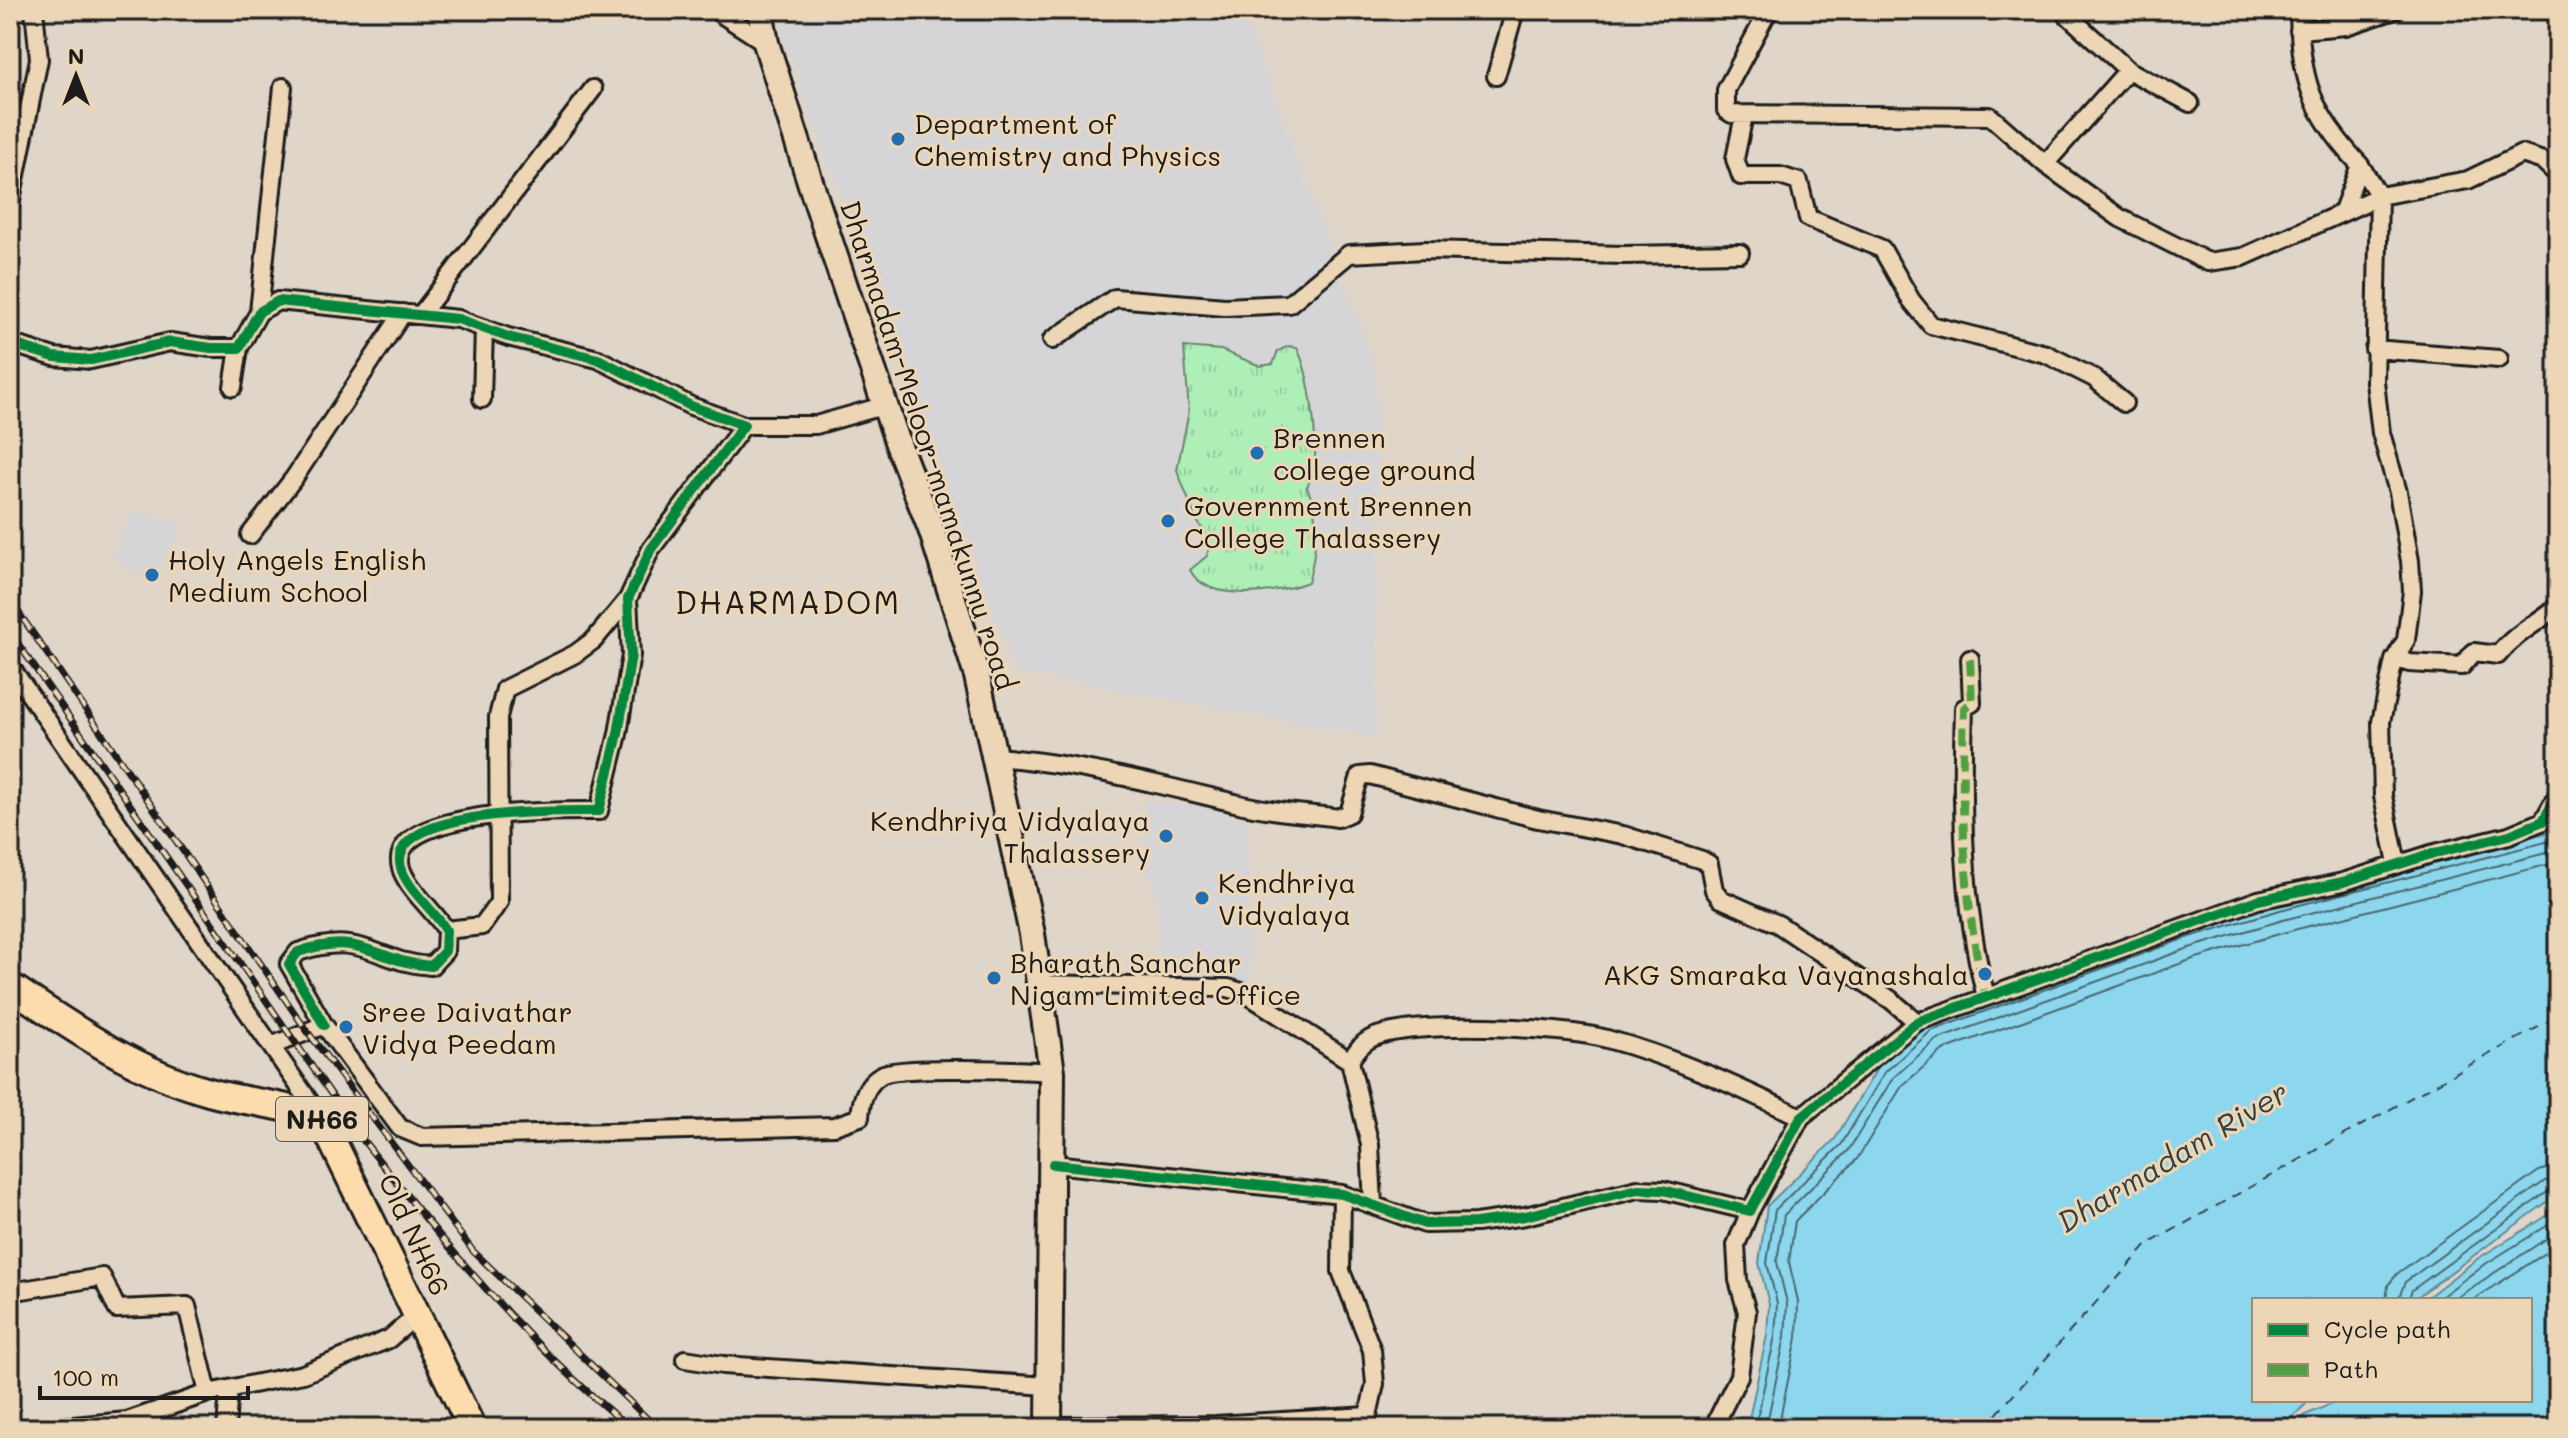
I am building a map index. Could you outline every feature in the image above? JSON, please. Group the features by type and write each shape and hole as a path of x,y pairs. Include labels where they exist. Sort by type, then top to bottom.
{"main road":[{"name":"Dharmadam-Meloor-mamakunnu road","path":"760,10 766,43 886,405 932,532 977,676 995,757 1040,984 1052,1072 1049,1427"},
{"name":"NH66","path":"10,986 142,1069 211,1093 301,1110 322,1120"},
{"name":"Old NH66","path":"322,1120 472,1428"}],"street":[{"path":"10,205 39,59 34,10"},
{"path":"715,10 766,43"},
{"path":"1496,76 1515,10"},
{"path":"2062,10 2128,70 2190,103"},
{"path":"2299,10 2300,52 2308,83 2328,131 2360,165 2379,196 2374,349 2381,433 2398,492 2410,561 2406,640 2395,658 2381,722 2383,796 2397,864"},
{"path":"2299,30 2346,26 2395,10"},
{"path":"1770,16 1726,90 1726,110 1744,115 1990,116 2045,164 2120,218 2208,262 2243,257 2379,196 2468,180 2522,154 2543,161 2558,175"},
{"path":"2045,164 2128,70"},
{"path":"233,387 239,348 259,312 283,87"},
{"path":"422,313 593,89"},
{"path":"1744,115 1735,159 1741,176 1780,176 1799,182 1808,218 1855,234 1882,249 1931,325 2046,354 2094,378 2124,403"},
{"path":"2342,213 2360,165"},
{"path":"1052,340 1115,298 1225,307 1289,304 1349,254 1425,250 1624,255 1740,253"},
{"path":"259,312 278,301 291,301 422,313 598,359 691,406 744,425 816,425 886,405"},
{"path":"250,535 294,478 403,313"},
{"path":"482,399 484,328"},
{"path":"10,343 54,357 91,360 170,342 239,348"},
{"path":"2374,349 2499,359"},
{"path":"446,930 482,926 499,902 496,812 498,717 505,689 575,654 594,640 628,599 651,549 744,425"},
{"path":"628,599 631,655 618,734 599,811 496,812 445,823 406,843 401,854 402,870 446,930 445,951 431,966 362,945 339,942 298,952 289,964 293,976 324,1025 400,1128 422,1137 834,1126 860,1117 861,1099 879,1076 889,1072 983,1068 1052,1072"},
{"path":"2395,658 2409,663 2462,666 2474,652 2498,655 2529,624 2549,615 2558,606"},
{"path":"1970,659 1972,703 1964,708 1961,798 1972,942 1986,997"},
{"path":"10,666 322,1120"},
{"path":"995,757 1037,760 1238,804 1338,818 1349,813 1360,776 1370,775 1538,819 1623,835 1709,864 1714,890 1721,899 1778,924 1891,1000 1917,1022"},
{"path":"1713,1428 1739,1376 1747,1312 1738,1280 1736,1245 1750,1211 1801,1117 1917,1022 2258,900 2343,882 2532,827 2549,814 2558,794"},
{"path":"1040,984 1228,988 1245,993 1350,1061"},
{"path":"271,1046 324,1025"},
{"path":"1373,1205 1370,1145 1350,1061 1356,1050 1371,1039 1451,1025 1604,1038 1706,1074 1801,1117"},
{"path":"1053,1164 1342,1194 1409,1221 1447,1225 1525,1216 1638,1189 1653,1189 1750,1211"},
{"path":"1049,1427 1215,1425 1368,1416 1375,1384 1372,1350 1341,1271 1342,1194"},
{"path":"10,1292 102,1277 117,1309 187,1306 208,1393"},
{"path":"51,1428 118,1425 208,1393 303,1374 357,1355 389,1339 417,1315"},
{"path":"685,1359 723,1365 1048,1386"},
{"path":"226,1428 229,1389"}],"shaded area":[{"name":"Government Brennen College Thalassery","path":"870,10 1242,10 1377,372 1377,737 1015,671 779,26"},
{"path":"133,512 184,524 150,582 112,557"},
{"name":"Kendhriya Vidyalaya","path":"1145,803 1203,806 1226,812 1232,819 1247,819 1250,985 1159,982 1158,913 1155,883 1147,871"}],"green space":[{"path":"1289,346 1297,348 1302,360 1314,426 1314,472 1307,488 1314,509 1315,534 1308,582 1263,592 1227,592 1212,588 1199,581 1190,570 1207,556 1210,542 1196,519 1177,470 1189,411 1184,347 1221,350 1260,366 1273,364 1278,351"}],"water":[{"name":"Dharmadam River","path":"2558,831 2558,1194 2416,1298 2252,1298 2252,1402 2308,1402 2281,1428 1747,1428 1767,1335 1769,1304 1759,1263 1767,1206 1835,1139 1878,1067 1927,1024 2184,931 2507,841"},
{"path":"2558,1209 2558,1428 2298,1428 2305,1415 2336,1402 2532,1402 2532,1298 2427,1298 2477,1259"}],"ferry route":[{"path":"1984,1428 2148,1244 2558,1016"}],"railway":[{"path":"10,600 307,1031 473,1251 657,1428"},
{"path":"10,632 363,1140 488,1292 557,1363 630,1428"}],"marked path":[{"path":"1970,659 1972,703 1964,708 1965,854 1972,926 1986,997"}],"cycle path":[{"path":"10,343 54,357 91,360 170,342 211,348 239,348 259,312 278,301 458,319 508,337 598,359 691,406 744,425 651,549 628,599 631,655 618,734 599,811 479,817 445,824 418,835 402,850 402,871 446,930 445,951 431,966 339,944 298,952 289,964 324,1025"},
{"path":"1053,1164 1342,1194 1425,1224 1476,1223 1525,1216 1638,1189 1663,1190 1750,1211 1801,1117 1917,1022 2258,900 2343,882 2431,854 2509,835 2543,821 2558,794"}],"place":[{"name":"Department of Chemistry and Physics","path":"898,139"},
{"name":"Brennen college ground","path":"1257,453"},
{"name":"Government Brennen College Thalassery","path":"1168,521"},
{"name":"Holy Angels English Medium School","path":"152,575"},
{"name":"Kendhriya Vidyalaya Thalassery","path":"1166,836"},
{"name":"Kendhriya Vidyalaya","path":"1202,898"},
{"name":"AKG Smaraka Vayanashala","path":"1985,974"},
{"name":"Bharath Sanchar Nigam Limited Office","path":"994,978"},
{"name":"Sree Daivathar Vidya Peedam","path":"346,1027"}],"district":[{"name":"DHARMADOM","path":"788,601"}]}
